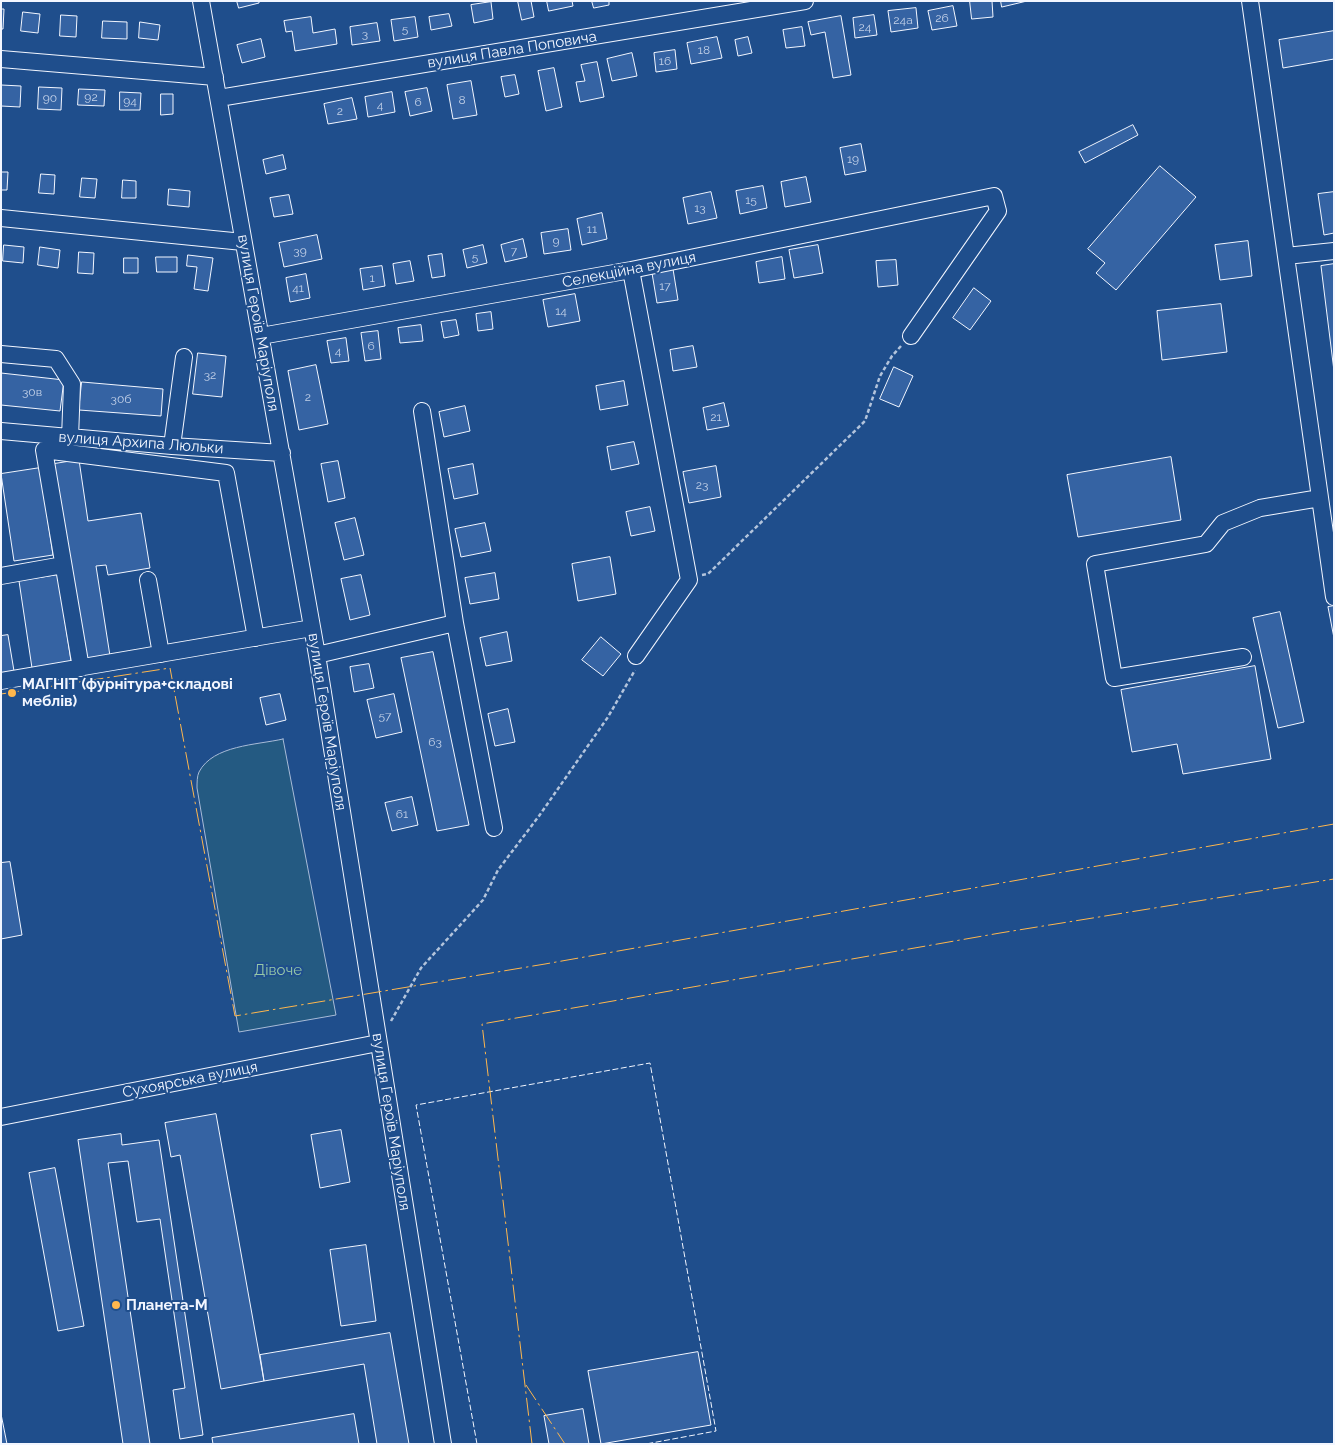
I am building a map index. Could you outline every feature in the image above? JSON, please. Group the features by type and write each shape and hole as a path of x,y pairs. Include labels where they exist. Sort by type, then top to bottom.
{"street":[{"name":"вулиця Героїв Маріуполя","path":"201,1 312,628 443,1444"},
{"name":"вулиця Павла Поповича","path":"219,98 805,1"},
{"path":"1250,1 1334,597"},
{"path":"1,60 215,77"},
{"name":"Селекційна вулиця","path":"261,336 631,270 994,196 998,211 911,336"},
{"path":"1,218 243,242"},
{"path":"1286,256 1334,251"},
{"path":"631,270 690,580 636,656"},
{"path":"1,354 56,359 72,384 70,438"},
{"path":"172,446 184,357"},
{"path":"422,411 455,623 494,828"},
{"name":"вулиця Архипа Люльки","path":"1,431 172,446 282,452"},
{"path":"81,668 44,450 226,473 256,638"},
{"path":"1243,657 1114,678 1096,564 1206,544 1223,523 1260,508 1320,498"},
{"path":"1,576 63,565"},
{"path":"148,580 161,654"},
{"path":"316,655 455,623"},
{"path":"1,681 312,628"},
{"name":"Сухоярська вулиця","path":"1,1117 378,1043"}],"path":[{"path":"690,580 708,574 865,421 880,376 892,356 911,336"},
{"path":"378,1043 421,968 483,900 498,870 539,816 608,716 635,672 636,656"}],"green space":[{"name":"Дівоче","path":"283,739 336,1015 239,1032 197,788 197,778 206,763 214,756 225,751"}],"building":[{"path":"237,1 259,1 259,3 239,8"},
{"path":"518,1 531,1 534,17 522,20"},
{"path":"547,1 572,1 573,6 549,11"},
{"path":"592,1 609,1 609,5 594,8"},
{"path":"970,1 992,1 993,17 972,19"},
{"path":"1001,1 1027,1 1002,7"},
{"path":"491,2 493,19 474,23 471,5"},
{"path":"953,6 957,26 932,30 928,11"},
{"path":"916,8 918,28 891,32 888,11"},
{"path":"1,9 4,9 3,29 1,29"},
{"path":"23,12 40,14 38,33 21,31"},
{"path":"449,14 452,26 431,30 429,17"},
{"path":"61,15 77,16 76,37 60,36"},
{"path":"874,15 877,35 855,38 853,18"},
{"path":"841,16 851,75 833,78 825,32 811,35 808,22"},
{"path":"311,17 313,33 335,29 337,44 295,51 292,31 286,32 284,21"},
{"path":"415,17 418,37 394,41 391,20"},
{"path":"103,21 127,22 127,39 102,38"},
{"path":"140,22 160,25 158,40 139,38"},
{"path":"377,23 380,41 352,45 350,27"},
{"path":"802,27 805,46 786,48 783,30"},
{"path":"1334,31 1334,59 1283,68 1279,40"},
{"path":"717,37 722,58 691,64 687,43"},
{"path":"748,37 752,53 738,56 735,40"},
{"path":"261,39 265,57 242,63 237,45"},
{"path":"675,50 677,69 656,72 654,53"},
{"path":"632,53 637,76 612,81 607,59"},
{"path":"597,62 604,97 580,102 576,82 585,81 581,65"},
{"path":"554,68 562,107 546,111 538,71"},
{"path":"515,75 519,94 505,97 501,77"},
{"path":"471,81 477,115 453,119 447,85"},
{"path":"1,85 21,86 20,107 1,106"},
{"path":"39,87 62,88 61,110 38,109"},
{"path":"427,88 432,111 410,116 405,92"},
{"path":"79,89 105,90 104,106 78,105"},
{"path":"120,92 141,93 140,110 120,110"},
{"path":"392,92 395,112 368,117 365,97"},
{"path":"161,94 173,94 173,114 161,115"},
{"path":"352,98 357,119 328,124 324,104"},
{"path":"1133,125 1138,135 1085,163 1079,152"},
{"path":"861,144 866,171 845,175 840,148"},
{"path":"283,155 286,169 266,174 263,160"},
{"path":"1160,166 1196,197 1116,290 1096,273 1105,263 1088,249"},
{"path":"1,172 8,172 7,190 1,190"},
{"path":"41,174 55,175 54,194 39,193"},
{"path":"806,177 811,202 785,207 781,182"},
{"path":"82,178 97,179 95,198 80,197"},
{"path":"123,180 136,181 136,198 122,198"},
{"path":"763,186 767,208 740,214 736,191"},
{"path":"169,189 190,191 189,207 168,205"},
{"path":"711,192 717,218 688,224 683,198"},
{"path":"1334,192 1334,233 1324,235 1318,194"},
{"path":"289,195 293,214 274,217 270,198"},
{"path":"602,213 607,239 582,245 577,219"},
{"path":"568,229 571,250 544,254 541,233"},
{"path":"317,235 322,259 284,267 279,243"},
{"path":"523,239 527,257 505,262 501,245"},
{"path":"1248,241 1252,276 1220,280 1215,245"},
{"path":"4,245 24,247 23,263 3,261"},
{"path":"483,245 487,263 467,268 463,250"},
{"path":"818,245 823,273 794,278 789,250"},
{"path":"40,247 60,250 58,268 38,265"},
{"path":"79,252 94,253 93,274 78,273"},
{"path":"442,254 445,276 432,278 428,256"},
{"path":"188,255 213,258 208,291 194,289 197,267 187,266"},
{"path":"156,257 177,257 177,272 157,272"},
{"path":"782,257 785,279 759,283 756,262"},
{"path":"124,258 138,258 138,273 124,273"},
{"path":"896,260 898,285 878,287 876,261"},
{"path":"410,261 414,281 396,284 393,264"},
{"path":"1334,264 1334,371 1321,266"},
{"path":"382,266 385,286 363,290 360,269"},
{"path":"673,269 678,300 657,303 652,273"},
{"path":"306,274 310,298 290,302 286,278"},
{"path":"974,288 991,301 970,330 953,318"},
{"path":"575,294 580,321 548,327 543,300"},
{"path":"1221,304 1227,352 1162,360 1157,311"},
{"path":"491,312 493,329 478,331 476,314"},
{"path":"456,320 459,335 444,338 441,322"},
{"path":"421,325 423,341 400,343 398,328"},
{"path":"378,331 381,359 365,361 361,333"},
{"path":"346,338 349,361 331,363 327,341"},
{"path":"693,346 697,367 673,371 670,350"},
{"path":"198,353 226,356 222,397 193,394"},
{"path":"316,365 328,424 299,430 288,371"},
{"path":"894,367 913,376 899,407 880,399"},
{"path":"1,373 64,380 60,411 1,405"},
{"path":"624,381 628,405 600,410 596,386"},
{"path":"82,382 163,389 161,416 79,410"},
{"path":"724,403 729,426 707,430 703,408"},
{"path":"465,406 470,431 444,437 439,412"},
{"path":"634,442 639,464 611,470 607,447"},
{"path":"1171,457 1181,520 1078,537 1067,475"},
{"path":"79,460 88,521 141,513 150,568 108,575 106,565 96,566 110,656 84,660 54,464"},
{"path":"338,461 345,498 328,502 321,464"},
{"path":"473,464 478,494 454,499 448,469"},
{"path":"716,466 721,497 689,503 683,472"},
{"path":"40,468 53,555 14,561 1,474"},
{"path":"650,507 655,531 631,536 626,512"},
{"path":"355,518 364,555 344,560 335,523"},
{"path":"485,523 491,551 461,557 455,529"},
{"path":"610,557 616,594 578,601 572,564"},
{"path":"495,573 499,599 470,604 465,578"},
{"path":"58,575 71,661 32,668 19,581"},
{"path":"361,575 370,615 350,620 341,579"},
{"path":"1334,606 1334,638 1328,607"},
{"path":"1280,612 1304,722 1278,728 1253,618"},
{"path":"507,632 512,661 486,666 480,638"},
{"path":"8,635 14,671 1,673 1,636"},
{"path":"601,637 621,654 603,676 582,660"},
{"path":"433,652 469,825 437,831 401,658"},
{"path":"369,664 374,688 354,692 350,667"},
{"path":"1255,666 1271,759 1183,774 1177,744 1132,752 1121,690"},
{"path":"280,694 286,720 266,725 260,698"},
{"path":"394,694 402,732 376,738 367,700"},
{"path":"508,709 515,742 495,746 488,714"},
{"path":"412,797 418,825 392,831 385,803"},
{"path":"10,862 22,935 1,939 1,863"},
{"path":"216,1114 264,1381 221,1389 180,1155 171,1157 165,1123"},
{"path":"341,1130 350,1182 320,1188 311,1135"},
{"name":"Планета-М","path":"121,1134 122,1145 159,1140 203,1435 180,1439 173,1390 185,1388 160,1219 137,1222 128,1161 108,1163 150,1444 123,1444 78,1140"},
{"path":"55,1168 84,1326 58,1331 29,1173"},
{"path":"366,1245 376,1321 341,1326 330,1250"},
{"path":"390,1333 409,1444 377,1444 364,1364 264,1381 260,1355"},
{"path":"698,1352 711,1425 601,1444 588,1371"},
{"path":"583,1409 589,1444 549,1444 544,1416"},
{"path":"1,1414 7,1444 1,1444"},
{"path":"354,1414 359,1444 213,1444 212,1438"}],"fence":[{"path":"477,1444 416,1105 650,1063 716,1431 646,1444"}],"power":[{"path":"1,694 170,668 235,1016 545,964 1334,824"},
{"path":"532,1444 482,1024 1000,933 1334,879"},
{"path":"526,1385 565,1444"}],"place":[{"name":"МАГНІТ (фурнітура+складові меблів)","path":"12,693"},
{"name":"Планета-М","path":"116,1305"}]}
